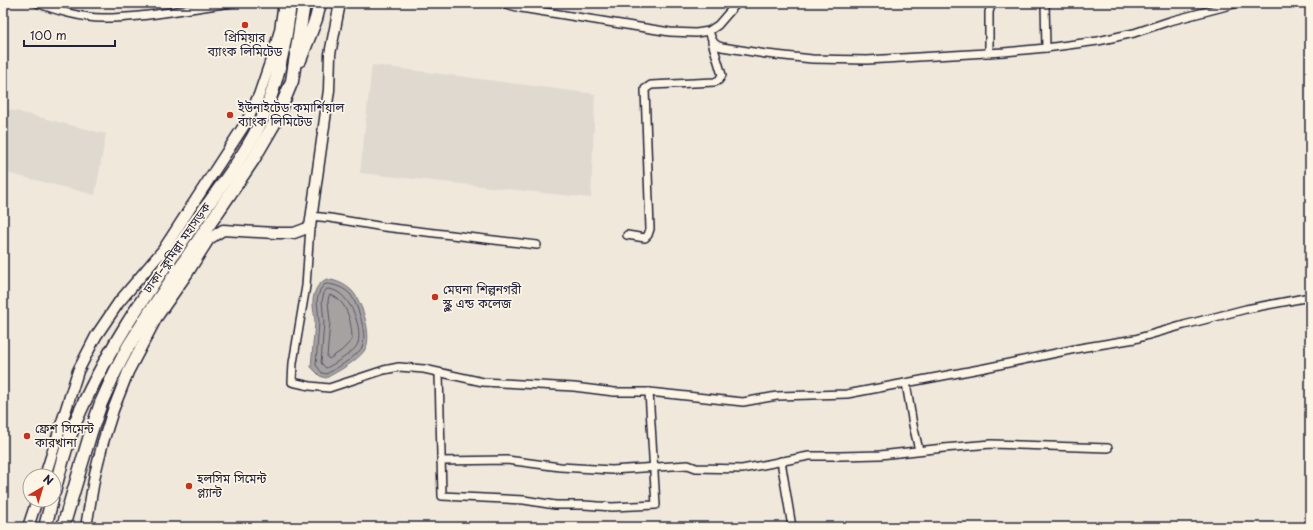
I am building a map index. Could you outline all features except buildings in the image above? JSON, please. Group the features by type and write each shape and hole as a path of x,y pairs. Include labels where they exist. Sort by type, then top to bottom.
{"highway":[{"name":"ঢাকা–কুমিল্লা মহাসড়ক","path":"61,468 74,423 117,339 243,153 263,117 278,72 287,33 290,3"},
{"name":"ঢাকা–কুমিল্লা মহাসড়ক","path":"292,81 304,3"},
{"name":"ঢাকা–কুমিল্লা মহাসড়ক","path":"63,527 91,432 101,403 115,372 128,347 153,307 253,160 274,124 316,19 320,3"},
{"path":"45,527 50,508"}],"street":[{"path":"36,3 69,13 101,18 142,16 217,4 233,3"},
{"path":"48,468 78,371 96,336 119,302 164,250 248,121 259,95 274,51 280,30 284,3"},
{"path":"340,3 330,54 329,90 311,221 306,286 292,382 329,388 384,370 399,367 424,369 483,382 574,387 614,392 649,392 743,402 777,396 847,394 1135,339 1246,309 1310,297"},
{"path":"502,3 521,8 670,32 696,33 709,32 718,25 737,3"},
{"path":"989,53 989,12 992,3"},
{"path":"1045,3 1046,48"},
{"path":"712,42 717,46 766,54 812,59 867,60 989,53 1046,48 1098,41 1134,34 1170,21 1238,3"},
{"path":"626,235 645,238 650,229 645,89 648,86 714,82 719,80 722,75 709,32"},
{"path":"86,527 103,442 113,410 128,372 157,317 209,239 223,230 276,234 294,232 311,221 330,218 384,226 537,244"},
{"path":"439,373 442,496 524,500 555,505 612,507 656,504 649,392"},
{"path":"906,383 919,450"},
{"path":"441,461 507,460 560,467 612,470 688,465 696,468 742,469 809,456 880,455 991,444 1108,448"},
{"path":"782,461 792,527"},
{"path":"28,527 34,508"}],"shaded area":[{"path":"372,65 595,94 591,198 360,173"},
{"path":"3,108 106,134 95,195 3,172"}],"water":[{"path":"327,279 344,285 356,296 366,320 368,338 364,351 357,359 326,378 320,376 311,367 315,323 313,298 319,285"}],"place":[{"name":"প্রিমিয়ার ব্যাংক লিমিটেড","path":"245,25"},
{"name":"ইউনাইটেড কমার্শিয়াল ব্যাংক লিমিটেড","path":"230,115"},
{"name":"মেঘনা শিল্পনগরী স্কুল এন্ড কলেজ","path":"435,297"},
{"name":"ফ্রেশ সিমেন্ট কারখানা","path":"27,436"},
{"name":"হলসিম সিমেন্ট প্ল্যান্ট","path":"189,486"}]}
